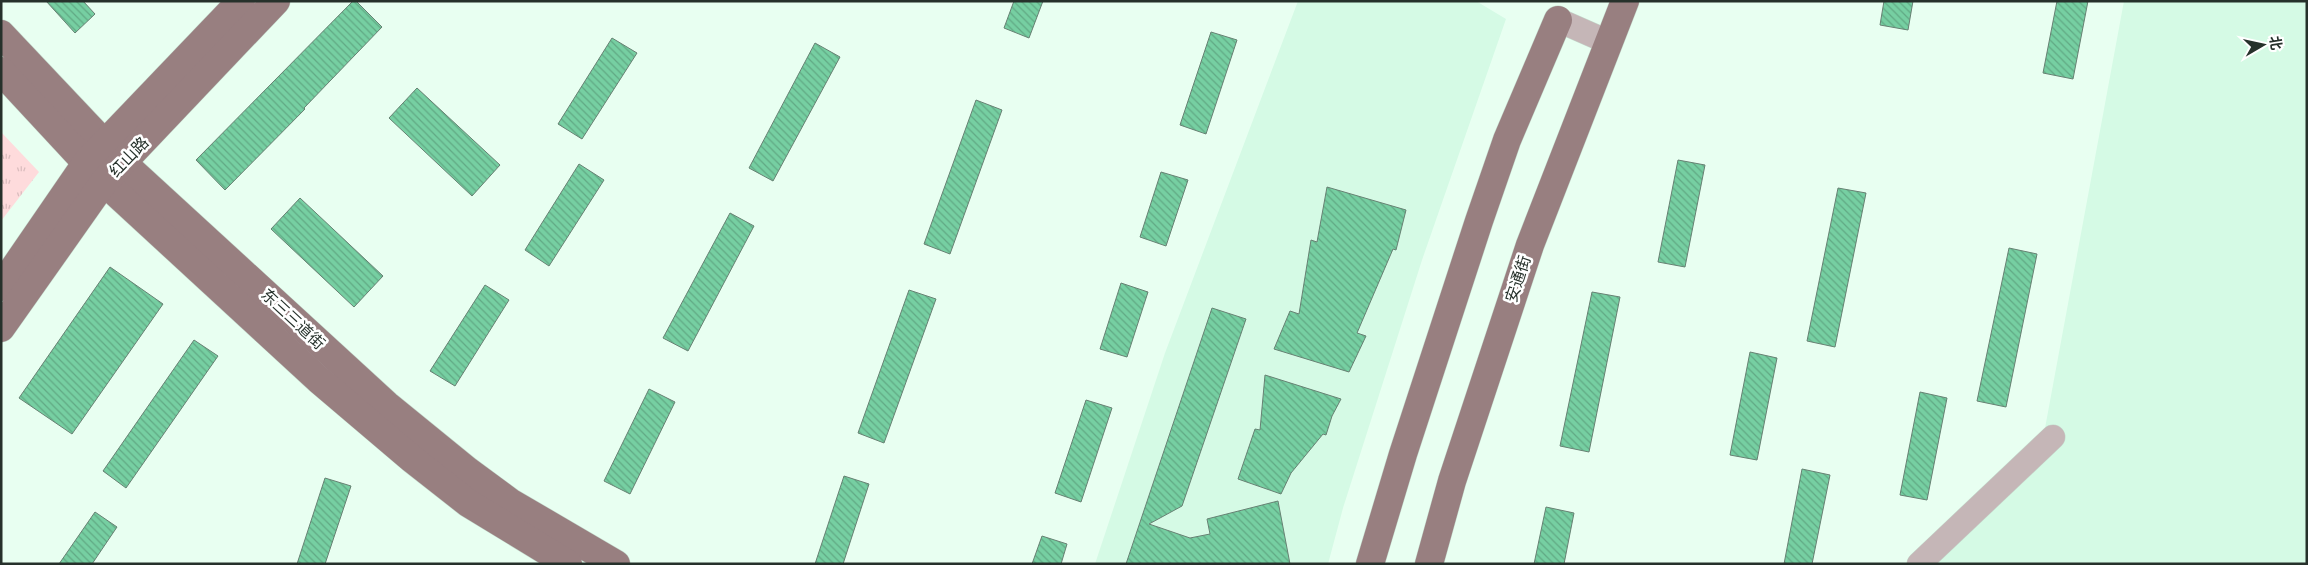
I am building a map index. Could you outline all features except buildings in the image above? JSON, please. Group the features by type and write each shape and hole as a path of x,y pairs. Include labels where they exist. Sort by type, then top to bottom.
{"main road":[{"name":"红山路","path":"1,287 98,163 241,1"},
{"name":"红山路","path":"98,163 123,163 276,1"},
{"name":"安通街","path":"1429,564 1452,481 1530,245 1625,1"},
{"path":"1370,564 1403,454 1478,221 1507,140 1558,20"},
{"name":"东三三道街","path":"1,34 98,163"},
{"name":"东三三道街","path":"1,71 98,163 319,380 412,459 468,503 568,564"},
{"name":"红山路","path":"1,328 98,163"},
{"name":"东三三道街","path":"123,163 387,405 468,471 510,502 616,564"}],"lane":[{"path":"1558,20 1608,42"},
{"path":"1919,564 2053,437"}],"shaded area":[{"path":"1298,1 1476,1 1506,19 1422,260 1343,508 1328,564 1095,564 1165,353"},
{"path":"2124,1 2307,1 2307,564 1909,564 2043,439"}],"green space":[{"path":"1,132 39,172 1,221"}]}
